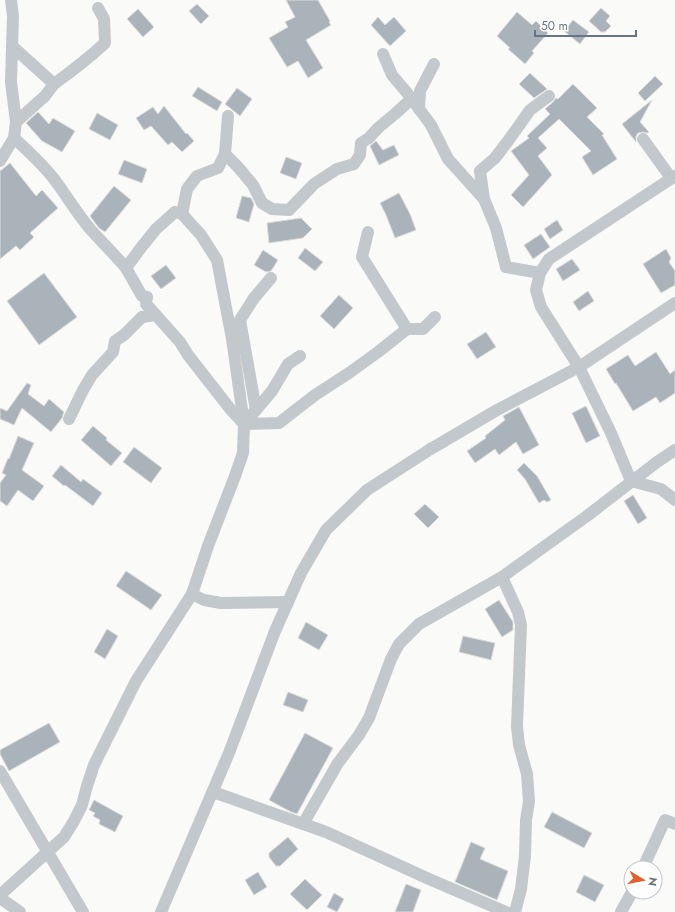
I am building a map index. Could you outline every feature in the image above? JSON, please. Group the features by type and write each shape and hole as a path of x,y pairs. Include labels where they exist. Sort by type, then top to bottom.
{"street":[{"path":"0,161 14,138 16,122 11,82 13,16 11,0"},
{"path":"16,122 45,96 54,84 105,43 104,19 98,8"},
{"path":"12,46 54,84"},
{"path":"383,54 392,75 431,124 448,159 484,199"},
{"path":"416,104 420,91 434,64"},
{"path":"540,273 506,267 496,228 484,199 480,171 495,158 530,110 549,96"},
{"path":"225,154 253,185 262,203 272,209 289,210 314,184 336,169 354,164 360,155 361,143 369,138 378,128 407,103 416,104"},
{"path":"182,214 186,189 197,176 218,168 225,154 228,116"},
{"path":"14,138 52,177 91,230 126,268 142,296 147,297 146,304 180,342 188,355 231,410 244,424 279,423 315,395 378,352 407,329 423,329 435,317"},
{"path":"631,482 611,433 579,367 541,307 536,290 540,273 549,259 673,177 642,139"},
{"path":"20,912 0,897 64,837 74,821 82,805 94,765 136,681 192,594 208,546 243,453 244,424 232,339 217,260 202,235 182,214 175,212 156,229 126,268"},
{"path":"368,232 362,257 407,329"},
{"path":"256,410 240,320 254,298 271,278"},
{"path":"161,912 229,753 288,602 301,573 326,530 367,490 429,450 497,410 579,367 675,303"},
{"path":"68,419 92,375 113,352 115,341 124,335 142,317 156,315"},
{"path":"244,424 272,392 288,364 300,356"},
{"path":"302,824 338,763 360,735 369,718 391,659 399,644 418,624 502,577 675,450"},
{"path":"631,482 661,489 675,500"},
{"path":"502,577 518,612 520,624 516,726 519,746 527,774 529,801 526,820 525,856 515,912"},
{"path":"192,594 204,600 221,602 288,602"},
{"path":"0,771 83,912"},
{"path":"212,792 326,832 506,912"},
{"path":"647,860 666,820 675,824"},
{"path":"621,912 628,900"}],"building":[{"path":"286,0 318,0 330,21 329,22 331,25 306,40 323,68 308,78 298,61 287,67 269,38 288,27 285,22 295,17"},
{"path":"197,4 209,16 201,24 189,11"},
{"path":"601,8 610,16 606,21 611,26 605,32 601,32 589,21"},
{"path":"138,9 154,27 143,37 127,19"},
{"path":"517,12 532,25 536,21 548,33 532,51 534,53 525,64 508,49 510,48 497,36"},
{"path":"378,17 385,25 394,17 406,31 390,46 371,25"},
{"path":"573,20 589,32 580,44 564,31"},
{"path":"530,73 547,89 534,98 519,84"},
{"path":"655,76 663,84 645,101 638,93"},
{"path":"573,84 597,108 587,117 604,134 602,135 617,159 593,175 582,157 591,151 559,119 538,138 547,148 538,156 552,175 523,207 511,195 529,175 511,151 529,138 527,136 550,114 545,109"},
{"path":"198,87 222,102 217,111 192,96"},
{"path":"237,88 252,99 240,116 225,104"},
{"path":"652,100 640,122 649,132 638,133 636,136 636,142 622,124"},
{"path":"164,106 186,134 187,133 194,141 182,152 172,142 168,145 151,126 144,130 136,118 153,107 158,114"},
{"path":"38,112 49,124 53,118 75,131 62,152 42,141 26,123"},
{"path":"97,113 118,125 110,140 89,129"},
{"path":"376,141 383,150 394,145 399,155 379,165 370,146"},
{"path":"286,157 302,163 296,179 280,173"},
{"path":"124,160 147,169 142,183 118,174"},
{"path":"10,163 36,196 42,190 58,208 30,233 34,237 20,250 16,246 0,259 0,171"},
{"path":"114,186 131,200 105,232 99,228 90,216"},
{"path":"399,193 410,214 416,230 395,238 380,203"},
{"path":"242,196 251,198 254,204 249,222 236,218"},
{"path":"301,218 312,229 303,238 269,243 267,223"},
{"path":"557,220 563,230 550,239 544,229"},
{"path":"541,234 550,247 533,259 524,245"},
{"path":"305,248 323,262 315,271 298,258"},
{"path":"666,249 671,258 669,262 675,271 675,285 661,293 643,264"},
{"path":"263,250 278,260 271,271 266,272 254,265"},
{"path":"572,259 580,270 563,281 556,269"},
{"path":"166,265 176,278 161,289 151,276"},
{"path":"44,273 77,317 39,345 7,301"},
{"path":"588,291 594,301 579,311 573,302"},
{"path":"339,295 353,308 334,329 320,316"},
{"path":"486,332 496,347 477,359 467,344"},
{"path":"656,352 670,374 675,370 675,393 660,403 656,397 633,411 606,369 628,355 635,366"},
{"path":"27,383 31,385 28,394 44,406 49,399 64,412 62,418 51,432 22,408 14,425 0,419 0,408 7,411"},
{"path":"586,406 600,436 586,443 572,413"},
{"path":"519,407 539,445 523,454 516,442 499,455 495,449 475,463 467,451 486,438 485,436 505,420 503,416"},
{"path":"93,426 107,438 106,440 122,453 111,466 81,440"},
{"path":"18,436 34,443 22,470 44,486 33,501 18,490 7,506 0,501 0,483 6,475 2,473"},
{"path":"134,447 162,468 151,483 123,462"},
{"path":"524,463 537,476 551,500 547,502 544,500 539,503 525,479 517,470"},
{"path":"61,465 81,482 83,479 102,493 93,506 52,476"},
{"path":"633,495 647,518 638,524 624,501"},
{"path":"425,504 439,517 428,528 414,514"},
{"path":"126,571 162,595 151,610 116,586"},
{"path":"499,600 513,622 513,630 502,637 485,609"},
{"path":"306,622 328,635 319,650 298,638"},
{"path":"107,629 118,636 105,659 94,652"},
{"path":"463,636 495,643 491,660 459,652"},
{"path":"288,692 308,700 303,712 283,705"},
{"path":"49,723 60,742 9,771 0,754 0,750"},
{"path":"305,733 333,748 297,814 269,800"},
{"path":"94,800 123,816 115,832 99,824 100,820 93,816 95,813 89,810"},
{"path":"552,812 592,833 584,848 544,827"},
{"path":"288,837 298,849 280,866 276,866 269,857 269,853"},
{"path":"471,842 485,848 480,859 508,871 497,900 455,882"},
{"path":"258,872 267,887 254,895 245,880"},
{"path":"584,875 604,885 595,902 576,892"},
{"path":"305,879 322,895 307,910 290,894"},
{"path":"406,884 421,890 413,912 395,912"},
{"path":"334,893 344,899 337,912 327,907"}]}
